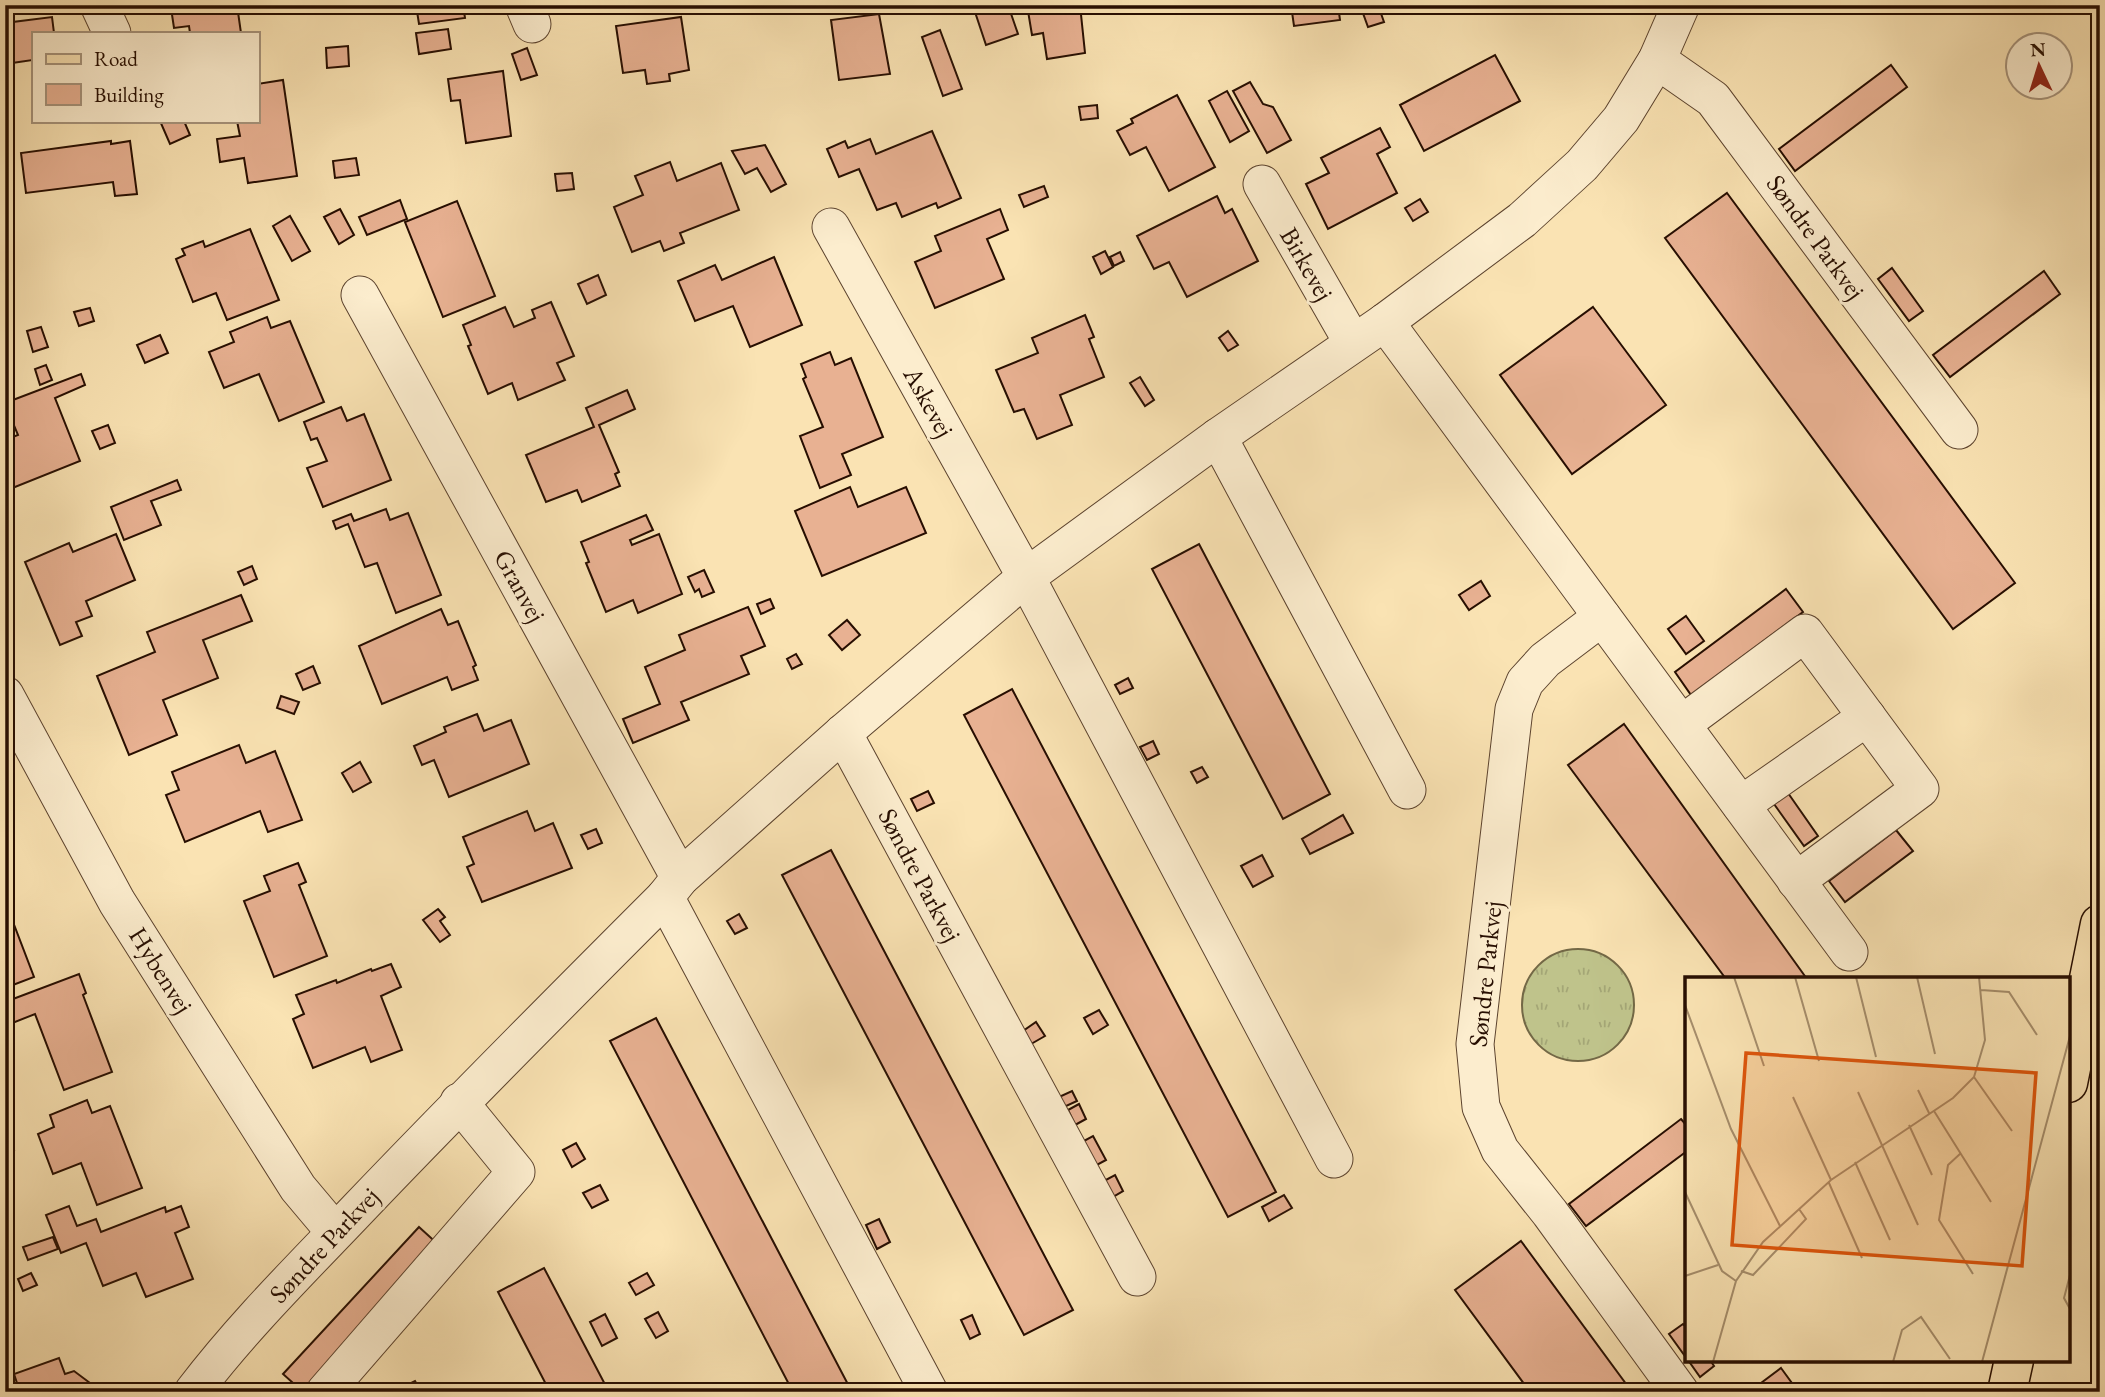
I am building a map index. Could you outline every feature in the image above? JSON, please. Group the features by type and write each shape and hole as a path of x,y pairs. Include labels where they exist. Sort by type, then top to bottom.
{"main road":[{"path":"2070,1073 2100,924"},
{"path":"2007,1392 2014,1362"}],"street":[{"path":"99,5 112,32"},
{"name":"Søndre Parkvej","path":"193,1392 219,1357 459,1102 672,888 843,733 1026,577 1218,437 1385,322 1522,220 1582,165 1621,118 1657,60 1681,5"},
{"name":"Søndre Parkvej","path":"1657,60 1713,99 1959,430"},
{"name":"Birkevej","path":"1262,184 1353,343"},
{"name":"Askevej","path":"831,227 1026,577"},
{"name":"Granvej","path":"360,295 672,888"},
{"path":"1385,322 1849,952"},
{"path":"1218,437 1407,790"},
{"path":"1026,577 1334,1159"},
{"name":"Søndre Parkvej","path":"1602,617 1545,660 1525,682 1514,709 1475,1044 1481,1107 1500,1150 1550,1213 1681,1392"},
{"path":"1682,724 1805,633 1920,789 1796,881"},
{"name":"Hybenvej","path":"5,695 117,901 298,1188 335,1232"},
{"path":"1741,805 1867,717"},
{"name":"Søndre Parkvej","path":"843,733 1137,1276"},
{"path":"672,888 929,1392"},
{"path":"325,1392 516,1172 459,1102"}],"green space":[{"path":"1578,949 1600,953 1618,965 1630,983 1634,1005 1630,1027 1618,1045 1600,1057 1578,1061 1556,1057 1538,1045 1526,1027 1522,1005 1526,983 1538,965 1556,953"}],"building":[{"path":"186,5 237,5 241,32 190,32 189,26 174,28 171,8"},
{"path":"416,5 463,5 465,18 419,24"},
{"path":"1008,5 1018,34 986,45 973,6"},
{"path":"1030,5 1080,5 1085,53 1047,59 1043,33 1032,35 1028,11 1031,10"},
{"path":"1291,5 1338,5 1340,20 1294,26"},
{"path":"1360,5 1378,5 1384,22 1368,27"},
{"path":"879,14 890,74 839,80 831,20"},
{"path":"52,17 54,32 32,32 32,60 5,64 5,23"},
{"path":"681,17 689,70 669,74 670,81 647,84 645,70 623,73 616,26"},
{"path":"448,29 451,49 419,54 416,33"},
{"path":"940,30 962,89 943,96 922,37"},
{"path":"348,46 349,66 327,68 326,48"},
{"path":"527,48 537,75 521,80 512,54"},
{"path":"1495,55 1520,101 1424,151 1400,105"},
{"path":"1891,65 1907,87 1795,171 1779,149"},
{"path":"503,71 511,136 466,143 460,100 451,101 448,79"},
{"path":"283,80 297,176 248,183 244,158 220,162 217,139 240,136 237,122 259,122 259,84"},
{"path":"1250,82 1263,104 1273,107 1291,140 1267,153 1233,91"},
{"path":"1227,91 1249,131 1230,142 1209,101"},
{"path":"1177,95 1215,167 1169,191 1146,147 1130,155 1117,131 1133,123 1131,119"},
{"path":"1097,105 1098,118 1081,120 1079,107"},
{"path":"160,122 184,122 190,135 170,144"},
{"path":"1380,128 1390,147 1377,154 1397,193 1328,229 1306,184 1329,173 1321,158"},
{"path":"932,131 961,198 938,208 936,203 902,217 896,203 877,210 859,169 839,177 827,149 845,141 848,148 870,139 876,154"},
{"path":"111,141 111,144 130,141 137,194 115,196 113,182 26,193 21,153"},
{"path":"765,145 786,184 771,192 757,168 745,174 732,151"},
{"path":"356,158 359,175 335,178 333,161"},
{"path":"670,162 677,181 721,163 739,210 680,233 684,243 664,251 660,241 632,252 614,207 643,195 635,176"},
{"path":"572,173 574,189 557,191 555,174"},
{"path":"1044,186 1048,197 1024,207 1019,195"},
{"path":"1727,193 2015,583 1953,629 1665,238"},
{"path":"1217,196 1225,213 1232,209 1258,261 1187,297 1169,262 1154,269 1137,236"},
{"path":"1420,199 1428,212 1413,221 1405,208"},
{"path":"400,200 407,219 367,235 359,217"},
{"path":"457,201 495,296 443,317 405,222"},
{"path":"340,209 354,235 339,244 324,217"},
{"path":"1000,209 1008,230 987,239 1004,279 935,308 915,262 941,251 935,236"},
{"path":"290,216 310,251 292,261 273,226"},
{"path":"250,229 279,300 227,320 216,293 193,302 176,259 185,255 182,249 203,241 205,247"},
{"path":"1105,251 1113,267 1101,274 1093,257"},
{"path":"1120,252 1124,261 1114,266 1110,257"},
{"path":"774,257 802,325 750,347 733,306 695,321 678,281 715,265 722,280"},
{"path":"1892,268 1923,311 1909,321 1878,279"},
{"path":"2044,271 2060,294 1950,377 1933,355"},
{"path":"598,275 606,295 587,304 578,284"},
{"path":"551,302 574,356 557,363 565,380 518,400 512,383 488,394 468,346 471,345 463,325 505,307 514,327 535,318 532,310"},
{"path":"1593,307 1666,405 1572,474 1500,375"},
{"path":"90,308 94,321 79,326 74,312"},
{"path":"1085,315 1094,337 1089,339 1104,377 1060,395 1072,425 1037,439 1024,409 1014,412 996,370 1038,353 1032,338"},
{"path":"267,317 271,328 290,321 324,402 279,421 259,374 224,388 209,352 234,342 230,332"},
{"path":"41,327 48,347 33,352 27,331"},
{"path":"1228,331 1238,345 1228,351 1219,338"},
{"path":"160,335 168,353 145,363 137,345"},
{"path":"830,352 835,365 851,358 883,437 842,454 851,475 820,488 800,436 823,427 803,379 806,377 801,364"},
{"path":"46,365 52,380 40,385 35,369"},
{"path":"81,374 85,385 55,398 80,461 5,491 5,440 18,435 13,423 5,427 5,403"},
{"path":"1140,377 1154,400 1145,406 1130,383"},
{"path":"627,390 635,409 599,425 619,472 615,474 620,486 582,502 577,490 546,502 526,455 594,427 586,408"},
{"path":"341,407 347,421 364,414 391,480 323,507 307,468 327,461 317,438 311,440 304,422"},
{"path":"108,425 115,443 100,449 92,431"},
{"path":"177,480 181,490 151,501 161,525 124,540 111,507"},
{"path":"850,487 858,507 906,487 926,533 822,576 795,511"},
{"path":"386,509 390,520 408,513 441,595 396,613 377,563 365,567 348,524 336,529 333,521 351,514 354,521"},
{"path":"646,515 653,530 630,540 632,545 659,534 682,594 638,613 633,600 606,612 586,563 589,562 581,542"},
{"path":"116,534 135,580 86,601 92,616 76,622 82,636 60,645 25,562 69,543 73,552"},
{"path":"1199,544 1330,794 1283,819 1152,569"},
{"path":"252,566 257,579 244,585 238,572"},
{"path":"704,570 714,592 702,597 699,589 695,592 688,577"},
{"path":"1481,581 1490,596 1469,610 1459,595"},
{"path":"1786,589 1803,612 1691,695 1675,672"},
{"path":"241,595 252,621 203,640 218,678 163,700 177,735 129,755 97,676 155,652 147,632"},
{"path":"770,599 774,608 761,614 757,604"},
{"path":"748,607 765,646 741,656 749,674 681,702 689,720 633,743 623,719 660,704 645,667 685,650 679,635"},
{"path":"441,609 448,625 458,621 476,665 473,667 478,680 452,690 447,677 382,704 359,646"},
{"path":"1686,616 1704,641 1686,654 1668,629"},
{"path":"847,620 860,635 842,650 829,635"},
{"path":"796,654 802,664 792,669 787,659"},
{"path":"313,666 320,683 303,690 296,674"},
{"path":"1128,678 1133,688 1120,694 1115,685"},
{"path":"1012,689 1276,1192 1228,1217 964,715"},
{"path":"281,696 299,702 294,714 277,708"},
{"path":"477,714 484,731 511,720 529,764 449,797 434,760 422,765 414,746 446,732 444,727"},
{"path":"1624,724 1806,977 1725,977 1568,765"},
{"path":"1153,741 1159,754 1147,760 1140,747"},
{"path":"239,745 246,763 275,751 302,820 268,832 260,811 185,842 166,795 179,790 172,772"},
{"path":"360,762 371,782 353,792 342,773"},
{"path":"1202,767 1208,777 1197,783 1191,772"},
{"path":"928,791 934,803 917,811 911,799"},
{"path":"1788,793 1818,836 1804,846 1774,804"},
{"path":"527,811 535,831 553,823 572,868 482,902 467,867 474,864 463,837"},
{"path":"1343,815 1353,833 1310,854 1302,839"},
{"path":"596,829 602,843 588,849 581,835"},
{"path":"1896,830 1913,851 1845,902 1829,881"},
{"path":"831,850 1073,1310 1024,1335 782,875"},
{"path":"1262,855 1273,876 1253,887 1241,866"},
{"path":"298,863 306,882 299,885 327,956 274,977 244,901 270,891 264,876"},
{"path":"5,901 34,977 5,988"},
{"path":"438,909 445,917 440,921 450,935 440,942 423,920"},
{"path":"739,914 747,928 735,934 727,921"},
{"path":"391,964 401,987 381,996 402,1050 371,1062 365,1047 313,1068 293,1019 304,1014 296,995"},
{"path":"79,974 86,993 83,995 112,1072 64,1090 35,1014 10,1024 5,1012 5,1002"},
{"path":"1099,1010 1108,1025 1093,1034 1084,1018"},
{"path":"656,1018 852,1392 793,1392 610,1041"},
{"path":"1036,1022 1045,1036 1031,1044 1023,1031"},
{"path":"1072,1091 1077,1101 1064,1107 1059,1097"},
{"path":"87,1100 92,1113 110,1106 142,1188 97,1205 81,1163 53,1174 38,1134 54,1127 50,1115"},
{"path":"1079,1104 1086,1119 1075,1125 1068,1110"},
{"path":"1681,1119 1685,1124 1685,1152 1586,1226 1569,1204"},
{"path":"8,1131 14,1150 5,1153 5,1132"},
{"path":"1093,1136 1106,1160 1095,1166 1082,1142"},
{"path":"576,1143 585,1159 572,1167 563,1150"},
{"path":"1115,1175 1123,1191 1111,1198 1102,1182"},
{"path":"600,1185 608,1200 592,1208 583,1193"},
{"path":"1284,1195 1292,1208 1269,1221 1262,1207"},
{"path":"69,1206 77,1226 96,1219 101,1232 165,1207 166,1212 181,1206 189,1227 175,1233 193,1279 146,1297 136,1273 103,1286 86,1243 61,1253 46,1215"},
{"path":"879,1219 890,1242 877,1249 866,1225"},
{"path":"419,1227 441,1247 306,1392 303,1392 283,1374"},
{"path":"53,1237 58,1249 28,1260 23,1247"},
{"path":"1521,1241 1632,1392 1530,1392 1455,1290"},
{"path":"5,1262 13,1282 5,1285"},
{"path":"544,1268 609,1392 550,1392 498,1292"},
{"path":"31,1273 37,1285 23,1291 18,1279"},
{"path":"647,1273 654,1285 636,1295 629,1283"},
{"path":"658,1312 668,1331 656,1338 645,1319"},
{"path":"605,1314 617,1338 602,1346 590,1322"},
{"path":"972,1315 980,1334 970,1339 961,1320"},
{"path":"1683,1324 1685,1326 1685,1356 1669,1334"},
{"path":"59,1358 65,1374 74,1371 102,1392 72,1392 66,1388 54,1392 20,1392 14,1374"},
{"path":"1689,1362 1711,1362 1714,1366 1700,1377"},
{"path":"1781,1368 1797,1390 1749,1392"},
{"path":"415,1381 421,1392 393,1392"}]}
